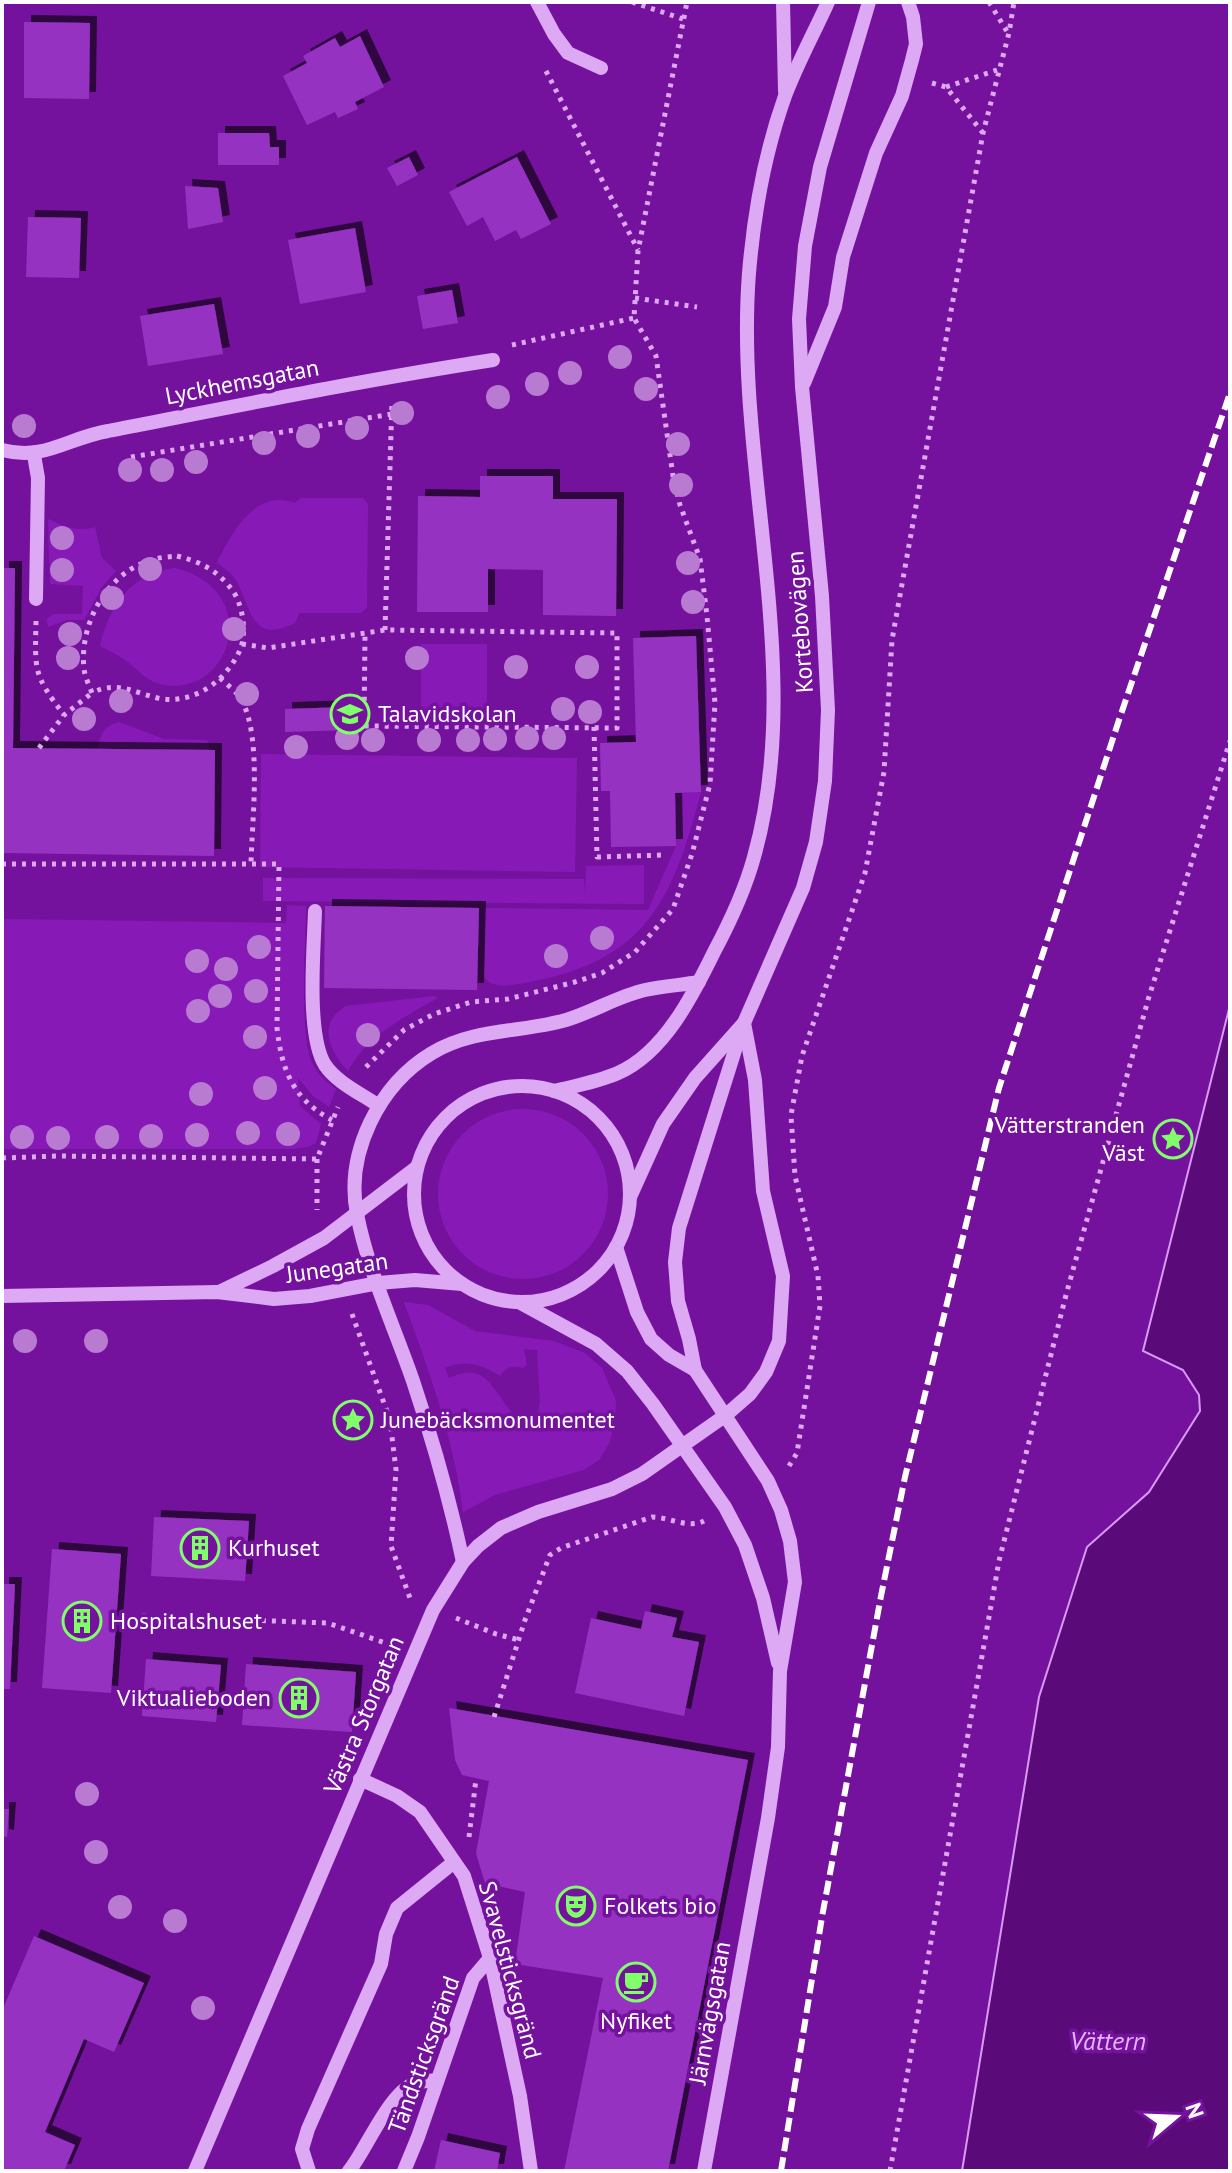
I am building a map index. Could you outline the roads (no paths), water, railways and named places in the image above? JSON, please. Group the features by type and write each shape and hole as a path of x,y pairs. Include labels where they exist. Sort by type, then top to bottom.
{"street":[{"path":"537,2 568,53 601,68"},
{"path":"783,2 785,95"},
{"name":"Kortebovägen","path":"554,1091 620,1072 661,1038 699,982 732,918 754,858 766,800 772,746 773,681 749,392 749,273 762,177 785,95 828,2"},
{"name":"Kortebovägen","path":"630,1197 663,1124 695,1078 744,1023 803,888 816,842 825,781 828,710 822,596 802,387 799,319 805,246 820,167 869,2"},
{"path":"802,387 835,307 843,257 876,153 902,96 916,44 908,2"},
{"name":"Lyckhemsgatan","path":"2,450 34,455 92,434 393,376 493,360"},
{"path":"34,455 38,478 36,599"},
{"path":"315,911 316,1038 324,1062 334,1075 379,1106"},
{"path":"463,1562 440,1461 356,1212 356,1169 364,1134 391,1088 412,1067 458,1040 482,1032 563,1021 643,990 699,982"},
{"path":"695,1370 678,1301 675,1262 679,1228 744,1023"},
{"name":"Västra Storgatan","path":"195,2171 433,1610 463,1562 501,1528 538,1512 612,1489 642,1474 726,1415 750,1394 766,1372 779,1341 783,1276 763,1191 755,1080 744,1023"},
{"path":"510,1086 554,1091 575,1100 610,1131 628,1174 630,1197 626,1223 616,1247 595,1273 568,1292 535,1301 489,1297 450,1275 431,1252 419,1225 414,1196 417,1167 436,1128 469,1099 510,1086"},
{"name":"Junegatan","path":"217,1292 324,1238 417,1167"},
{"name":"Järnvägsgatan","path":"616,1247 637,1312 651,1339 669,1355 695,1370 768,1481 790,1541 795,1582 780,1671 778,1747 768,1818 704,2171"},
{"name":"Junegatan","path":"2,1296 217,1292 274,1299 415,1280 462,1284"},
{"name":"Järnvägsgatan","path":"519,1302 596,1344 627,1371 725,1507 745,1545 763,1598 780,1671"},
{"name":"Svavelsticksgränd","path":"360,1779 397,1796 420,1812 464,1876 490,1958 520,2096 531,2171"},
{"path":"309,2171 302,2149 308,2129 381,1964 386,1934 397,1908 454,1862"},
{"name":"Tändsticksgränd","path":"404,2171 473,1978 490,1958"},
{"path":"349,2171 387,2110 403,2092 416,2082 437,2080"}],"water":[{"name":"Vättern","path":"1230,1005 1230,2171 962,2171 1039,1697 1087,1547 1149,1492 1200,1411 1199,1395 1183,1370 1143,1351"}],"railway":[{"path":"781,2171 822,1917 881,1596 905,1477 999,1088 1230,393"}],"place":[{"name":"Talavidskolan","path":"350,714"},
{"name":"Vätterstranden Väst","path":"1173,1139"},
{"name":"Junebäcksmonumentet","path":"353,1420"},
{"name":"Kurhuset","path":"200,1548"},
{"name":"Hospitalshuset","path":"82,1621"},
{"name":"Viktualieboden","path":"299,1698"},
{"name":"Folkets bio","path":"576,1906"},
{"name":"Nyfiket","path":"636,1982"}]}
